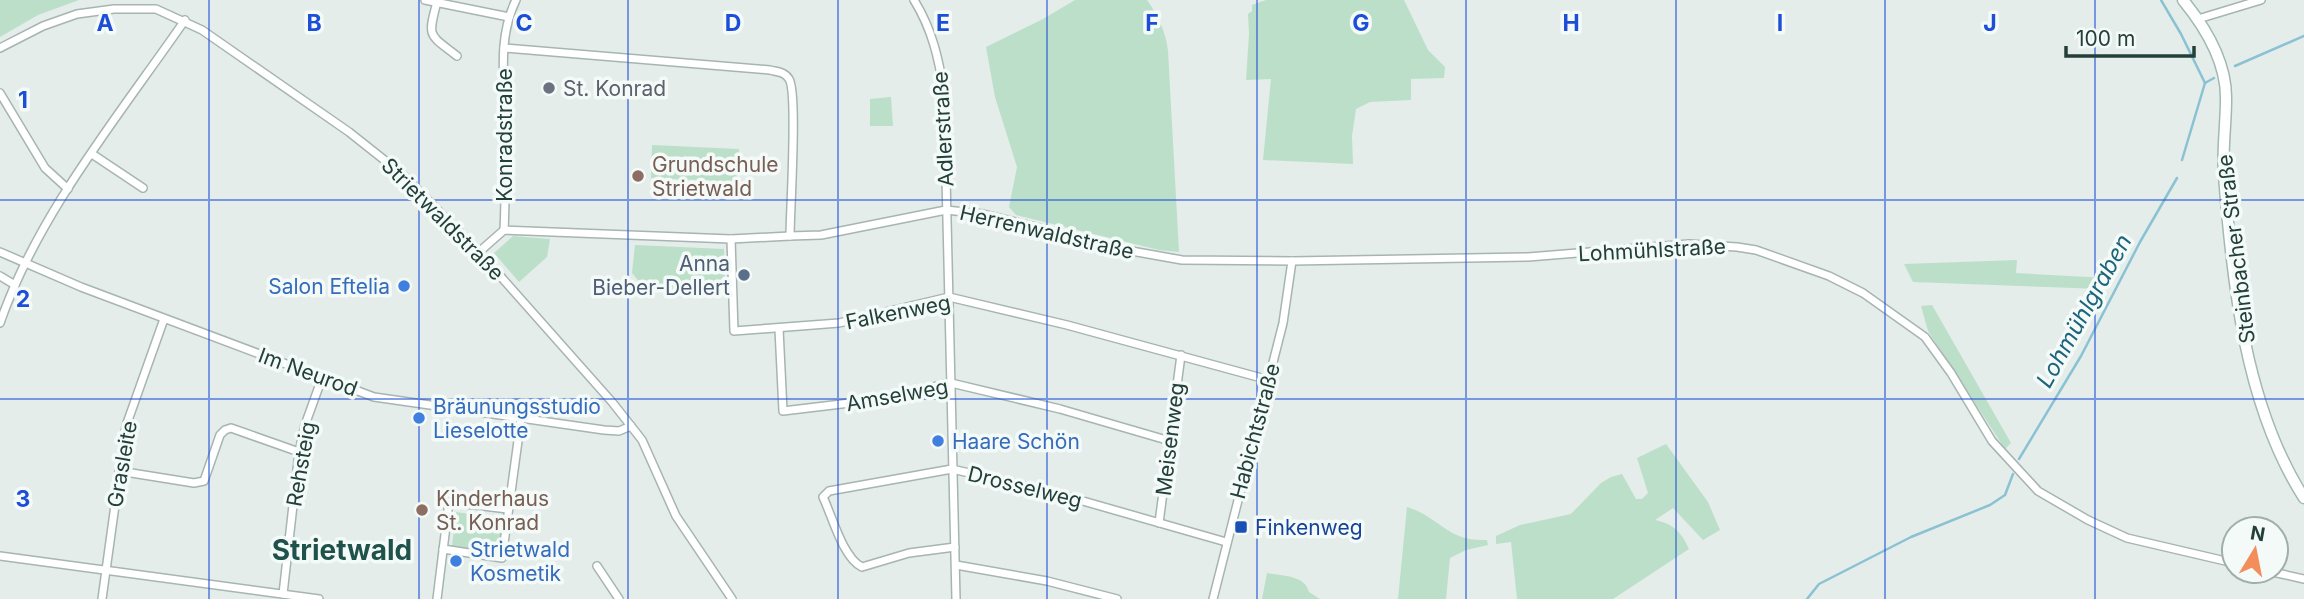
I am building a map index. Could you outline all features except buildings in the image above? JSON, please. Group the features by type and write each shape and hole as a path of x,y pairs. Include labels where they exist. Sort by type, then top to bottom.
{"street":[{"path":"425,0 509,16"},
{"name":"Konradstraße","path":"504,230 504,48 509,16 516,0"},
{"name":"Adlerstraße","path":"914,0 928,22 942,81 956,599"},
{"name":"Steinbacher Straße","path":"2183,0 2199,19 2225,79 2224,171 2239,317 2251,371 2270,425 2285,464 2304,498"},
{"path":"2199,19 2261,0"},
{"path":"437,2 430,29 433,37 457,56"},
{"name":"Strietwaldstraße","path":"0,48 43,26 89,12 156,9 185,20 349,132 402,174 480,252 631,426 647,449 676,516 732,599"},
{"path":"0,323 25,264 68,189 185,20"},
{"path":"504,48 770,70 784,74 790,80 794,105 790,236"},
{"path":"0,93 45,168 68,189"},
{"path":"92,155 144,188"},
{"name":"Herrenwaldstraße","path":"504,230 731,239 821,235 946,210 983,214 1137,252 1182,260 1373,259"},
{"path":"480,252 504,230"},
{"name":"Falkenweg","path":"731,239 734,331 839,323 949,297 1016,311 1269,380"},
{"name":"Lohmühlstraße","path":"1373,259 1528,257 1689,244 1737,247 1794,261 1863,293 1925,337 1951,373 1992,441 2038,491 2088,520 2127,538 2220,561"},
{"name":"Im Neurod","path":"0,252 164,319 374,397 604,430 620,431 631,426"},
{"name":"Habichtstraße","path":"1213,599 1283,323 1292,261"},
{"path":"0,276 15,285"},
{"name":"Grasleite","path":"102,599 126,426 164,319"},
{"name":"Amselweg","path":"779,328 783,411 875,400 951,383 1170,441"},
{"name":"Meisenweg","path":"1159,523 1181,355"},
{"name":"Rehsteig","path":"283,594 299,452 305,425 322,378"},
{"path":"443,549 502,558 521,419"},
{"path":"120,471 194,483 204,481 220,435 231,428 299,452"},
{"name":"Drosselweg","path":"955,547 909,553 862,567 854,564 823,498 829,491 952,469 1055,493 1226,542"},
{"path":"437,599 449,502 508,509"},
{"path":"0,556 319,599"},
{"path":"956,565 1047,581 1117,599"},
{"path":"597,566 620,599"}],"green space":[{"path":"0,0 79,0 38,15 0,37"},
{"path":"1075,0 1147,0 1161,24 1168,51 1179,252 1159,250 1016,215 1009,207 1017,167 995,97 986,47"},
{"path":"1266,0 1404,0 1428,50 1445,67 1444,78 1411,79 1411,100 1370,102 1356,109 1352,136 1353,164 1263,160 1271,79 1246,80 1248,14 1252,11 1252,5"},
{"path":"891,97 893,126 870,126 870,99"},
{"path":"652,145 739,149 737,182 732,182 732,189 720,189 719,186 680,185 680,181 720,181 651,178"},
{"path":"513,236 550,239 547,257 519,282 494,253"},
{"path":"635,245 724,249 725,293 647,291 632,273"},
{"path":"2017,260 2016,273 2106,278 2102,289 1913,282 1904,264"},
{"path":"1932,305 2011,443 2005,449 1928,331 1921,306"},
{"path":"1666,444 1708,502 1720,530 1703,540 1673,508 1655,520 1676,530 1689,549 1613,599 1517,599 1511,542 1496,544 1496,536 1520,525 1571,514 1601,483 1622,474 1636,499 1642,499 1648,493 1637,458"},
{"path":"1407,507 1462,537 1487,540 1488,545 1466,550 1450,558 1446,599 1398,599"},
{"path":"456,512 503,519 498,553 452,546"},
{"path":"1267,573 1298,579 1307,586 1309,592 1320,599 1262,599"}],"waterway":[{"path":"2161,0 2205,83"},
{"path":"2235,66 2304,36"},
{"path":"2205,83 2214,78"},
{"name":"Lohmühlgraben","path":"2182,160 2205,83"},
{"name":"Lohmühlgraben","path":"2019,459 2081,356 2140,242 2177,178"},
{"name":"Lohmühlgraben","path":"1807,599 1819,584 1911,537 1990,505 2005,495 2013,474"}],"place":[{"name":"St. Konrad","path":"549,88"},
{"name":"Grundschule Strietwald","path":"638,176"},
{"name":"Anna Bieber-Dellert","path":"744,275"},
{"name":"Salon Eftelia","path":"404,286"},
{"name":"Bräunungsstudio Lieselotte","path":"419,418"},
{"name":"Haare Schön","path":"938,441"},
{"name":"Kinderhaus St. Konrad","path":"422,510"},
{"name":"Finkenweg","path":"1241,527"},
{"name":"Strietwald Kosmetik","path":"456,561"}],"district":[{"name":"Strietwald","path":"342,550"}]}
